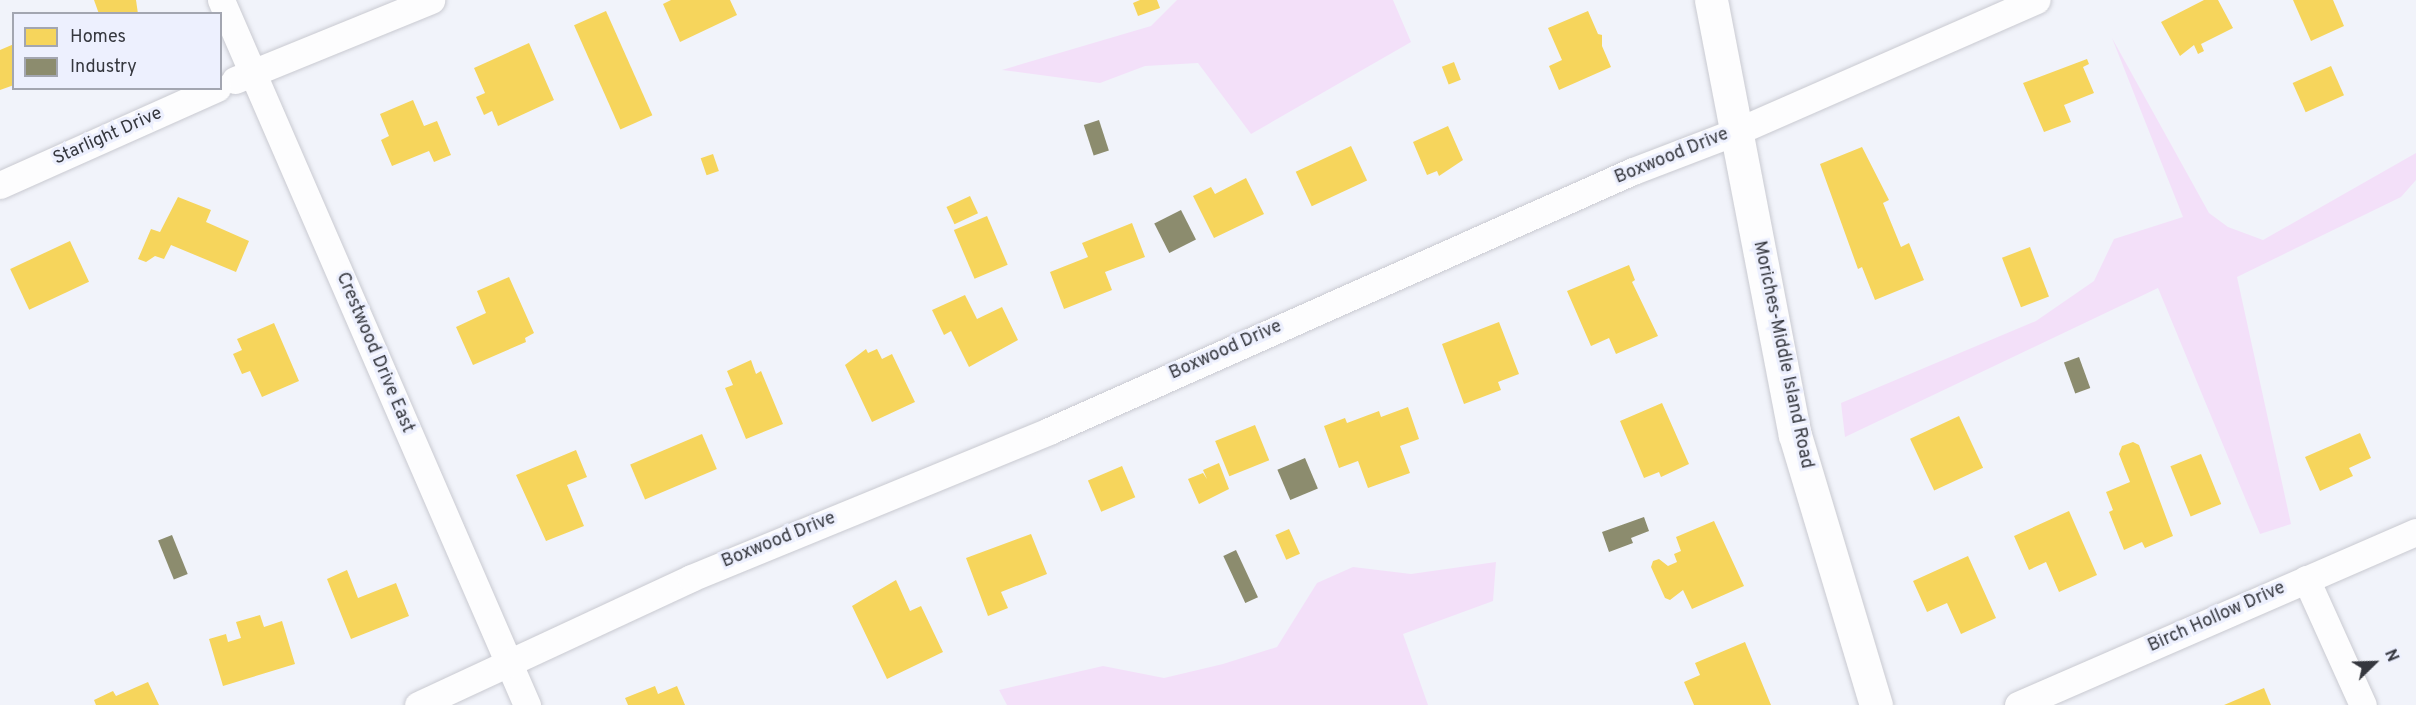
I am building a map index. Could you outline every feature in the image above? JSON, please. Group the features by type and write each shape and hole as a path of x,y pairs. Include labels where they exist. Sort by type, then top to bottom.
{"main road":[{"name":"Moriches-Middle Island Road","path":"1711,0 1795,435 1876,705"}],"street":[{"name":"Crestwood Drive East","path":"221,0 527,705"},
{"name":"Starlight Drive","path":"222,87 431,0"},
{"name":"Boxwood Drive","path":"418,705 509,665 690,578 1049,431 1633,171 1738,131 2036,0"},
{"name":"Starlight Drive","path":"0,185 214,90"},
{"name":"Birch Hollow Drive","path":"2018,705 2416,531"},
{"path":"2306,579 2363,705"}],"shaded area":[{"path":"1177,0 1393,0 1411,42 1251,134 1198,63 1145,66 1100,83 1002,70 1151,26"},
{"path":"2112,38 2209,213 2228,227 2263,240 2416,153 2416,180 2401,197 2237,277 2291,524 2260,534 2158,288 1845,437 1841,403 2036,321 2094,281 2114,239 2183,217"},
{"path":"1496,562 1493,601 1403,634 1428,705 1007,705 999,690 1103,666 1164,678 1223,664 1277,647 1317,583 1353,567 1411,574"}],"building: Homes":[{"path":"94,0 136,0 138,12 98,12"},
{"path":"671,0 730,0 737,15 680,42 663,4"},
{"path":"1140,0 1157,0 1160,8 1138,16 1133,3"},
{"path":"2204,0 2218,0 2233,28 2201,44 2204,51 2198,54 2194,45 2180,56 2161,22"},
{"path":"2293,0 2333,0 2344,26 2311,41"},
{"path":"606,11 652,115 620,129 574,25"},
{"path":"1588,11 1598,34 1602,35 1602,46 1611,67 1559,90 1549,66 1562,60 1548,28"},
{"path":"529,43 554,100 498,126 492,111 484,115 476,97 485,93 474,68"},
{"path":"12,45 12,86 0,90 0,50"},
{"path":"2087,59 2089,64 2083,67 2094,93 2064,105 2071,122 2044,132 2023,83"},
{"path":"1454,62 1461,80 1449,84 1442,67"},
{"path":"2331,66 2344,95 2306,112 2293,83"},
{"path":"413,100 424,126 437,121 451,155 434,162 429,151 392,166 381,140 389,136 380,114"},
{"path":"1448,126 1463,160 1439,176 1437,171 1427,175 1413,142"},
{"path":"1351,146 1367,180 1312,206 1296,172"},
{"path":"1862,147 1889,200 1883,203 1901,247 1909,243 1924,280 1875,300 1862,267 1858,269 1820,164"},
{"path":"713,154 719,171 707,175 701,158"},
{"path":"1246,178 1264,214 1214,238 1193,196 1211,187 1215,194"},
{"path":"970,196 978,213 954,224 946,207"},
{"path":"178,197 211,210 206,222 249,241 236,272 171,245 164,259 155,256 146,262 138,259 151,229 160,232"},
{"path":"987,216 1008,265 975,279 954,230"},
{"path":"1132,223 1145,257 1105,272 1112,290 1064,309 1050,272 1088,257 1082,243"},
{"path":"70,241 89,282 29,310 10,269"},
{"path":"2030,247 2049,296 2021,307 2002,258"},
{"path":"1629,265 1635,280 1632,282 1658,336 1616,354 1609,338 1591,346 1567,291"},
{"path":"509,277 534,333 525,338 526,342 473,365 456,327 486,313 477,291"},
{"path":"965,295 977,319 1002,307 1018,340 969,367 951,331 944,335 932,310"},
{"path":"1499,322 1519,374 1498,382 1501,390 1464,404 1442,344"},
{"path":"274,323 299,381 262,397 250,371 242,374 233,354 242,350 237,339"},
{"path":"866,349 868,353 877,349 882,359 892,354 915,402 872,422 845,365"},
{"path":"751,360 756,374 761,371 783,424 746,439 725,388 733,385 727,371"},
{"path":"1662,403 1689,464 1661,477 1659,472 1644,478 1620,421"},
{"path":"1408,407 1419,439 1400,446 1410,473 1368,488 1358,461 1339,468 1324,426 1345,418 1347,423 1379,411 1381,417"},
{"path":"1959,416 1983,468 1934,490 1910,439"},
{"path":"1255,425 1269,460 1229,476 1215,441"},
{"path":"2360,433 2371,458 2349,468 2353,476 2320,491 2305,457"},
{"path":"702,434 717,469 645,499 630,464"},
{"path":"2133,442 2139,445 2173,536 2145,548 2142,542 2124,550 2109,512 2113,510 2106,492 2130,482 2119,454 2122,446"},
{"path":"576,450 587,477 567,485 584,526 546,541 516,475"},
{"path":"2201,454 2221,504 2191,516 2170,466"},
{"path":"1219,463 1229,489 1199,504 1188,479 1203,473 1207,479 1203,470"},
{"path":"1122,466 1135,497 1101,512 1088,480"},
{"path":"2069,511 2097,575 2059,592 2046,562 2029,570 2014,536"},
{"path":"1714,521 1744,586 1692,609 1683,590 1670,600 1665,598 1651,567 1653,561 1659,559 1668,566 1677,562 1674,554 1681,551 1676,537"},
{"path":"1289,529 1300,554 1286,560 1275,535"},
{"path":"1031,534 1047,574 1001,592 1008,608 988,616 966,558"},
{"path":"1968,556 1996,618 1961,634 1947,603 1927,612 1913,581"},
{"path":"347,570 358,598 396,583 409,616 351,639 327,579"},
{"path":"896,580 910,611 921,606 943,652 887,679 852,606"},
{"path":"260,615 264,627 282,621 295,664 223,686 209,639 226,634 228,642 241,638 236,622"},
{"path":"1745,642 1771,705 1694,705 1684,682 1700,675 1695,663"},
{"path":"148,682 159,705 96,705 94,700 113,691 116,696"},
{"path":"655,686 658,694 677,686 685,705 628,705 625,698"},
{"path":"2264,688 2271,705 2224,705"}],"building: Industry":[{"path":"1099,120 1109,150 1094,155 1084,125"},
{"path":"1181,210 1196,239 1169,253 1154,224"},
{"path":"2079,357 2090,388 2075,393 2064,362"},
{"path":"1305,458 1318,488 1290,500 1277,470"},
{"path":"1644,517 1649,531 1631,538 1633,543 1609,552 1602,532"},
{"path":"172,535 188,574 174,580 158,541"},
{"path":"1236,550 1258,597 1245,603 1223,556"}]}
